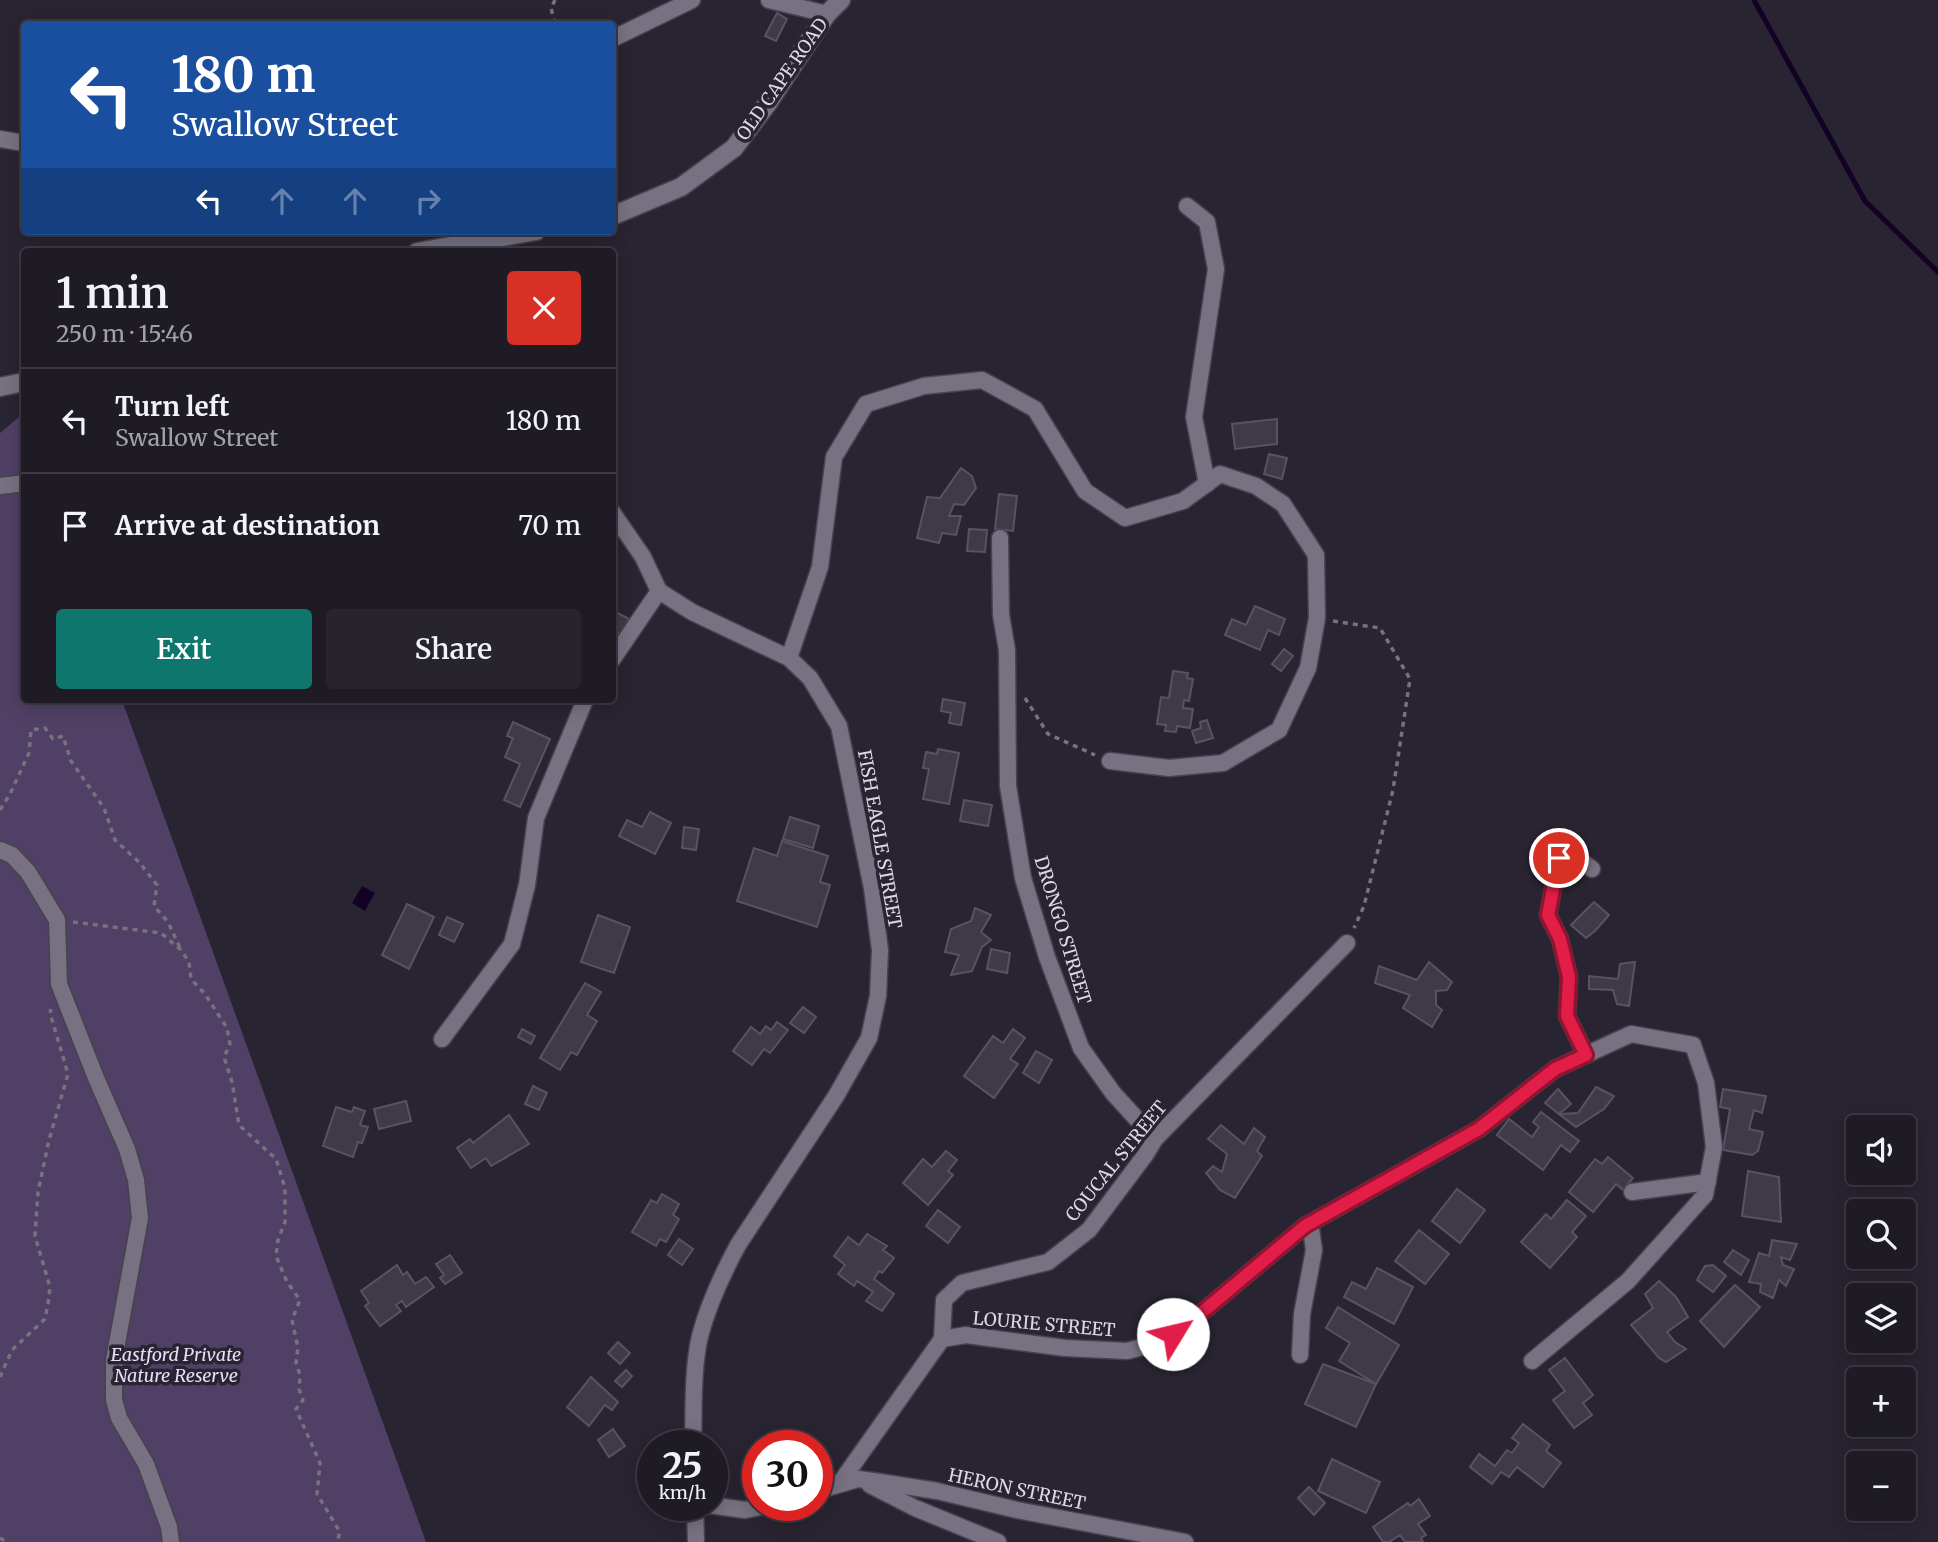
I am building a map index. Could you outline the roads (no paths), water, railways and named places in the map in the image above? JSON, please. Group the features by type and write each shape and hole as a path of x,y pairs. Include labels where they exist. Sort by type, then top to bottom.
{"street":[{"path":"616,37 692,0"},
{"path":"769,0 827,14"},
{"name":"OLD CAPE ROAD","path":"616,214 681,187 734,148 768,103 827,14 841,0"},
{"path":"0,139 21,143"},
{"path":"1187,206 1208,222 1216,269 1194,418 1207,484"},
{"path":"440,248 513,235"},
{"path":"789,658 820,567 835,457 866,404 924,386 982,380 1035,409 1085,491 1125,518 1183,501 1220,474 1256,485 1283,504 1316,555 1317,618 1308,668 1279,730 1223,762 1169,768 1110,761"},
{"path":"0,387 21,383"},
{"path":"0,486 21,483"},
{"path":"616,519 643,557 660,591 616,654"},
{"name":"DRONGO STREET","path":"1000,538 1001,615 1007,650 1005,668 1008,786 1023,878 1081,1048 1113,1093 1155,1139"},
{"name":"FISH EAGLE STREET","path":"660,591 692,612 789,658 810,678 839,726 872,888 880,950 878,996 870,1038 836,1096 738,1245 724,1272 701,1336 694,1430"},
{"path":"442,1039 512,944 527,885 536,818 584,703"},
{"path":"1586,1055 1567,1016 1569,977 1560,939 1548,915 1562,843 1592,869"},
{"path":"0,850 12,855 28,872 57,920 59,984 127,1149 136,1180 140,1218 114,1360 114,1400 119,1418 146,1464 172,1542"},
{"name":"COUCAL STREET","path":"942,1339 944,1300 962,1283 1048,1262 1088,1230 1155,1139 1347,943"},
{"name":"LOURIE STREET","path":"942,1339 966,1335 1065,1348 1127,1351 1158,1342 1187,1325 1305,1226 1479,1129 1555,1069 1631,1034 1692,1045 1706,1083 1714,1147 1706,1195 1628,1281 1532,1362"},
{"path":"1632,1192 1707,1182"},
{"path":"1300,1355 1301,1314 1314,1250 1311,1229 1305,1226"},
{"path":"833,1486 840,1483 942,1339"},
{"path":"858,1479 915,1508 998,1542"},
{"name":"HERON STREET","path":"840,1483 858,1479 937,1491 1017,1510 1185,1542"},
{"path":"695,1521 696,1542"}],"waterway":[{"path":"1754,0 1865,201 1938,272"}],"park label":[{"name":"Eastford Private Nature Reserve","path":"176,1364"}]}
